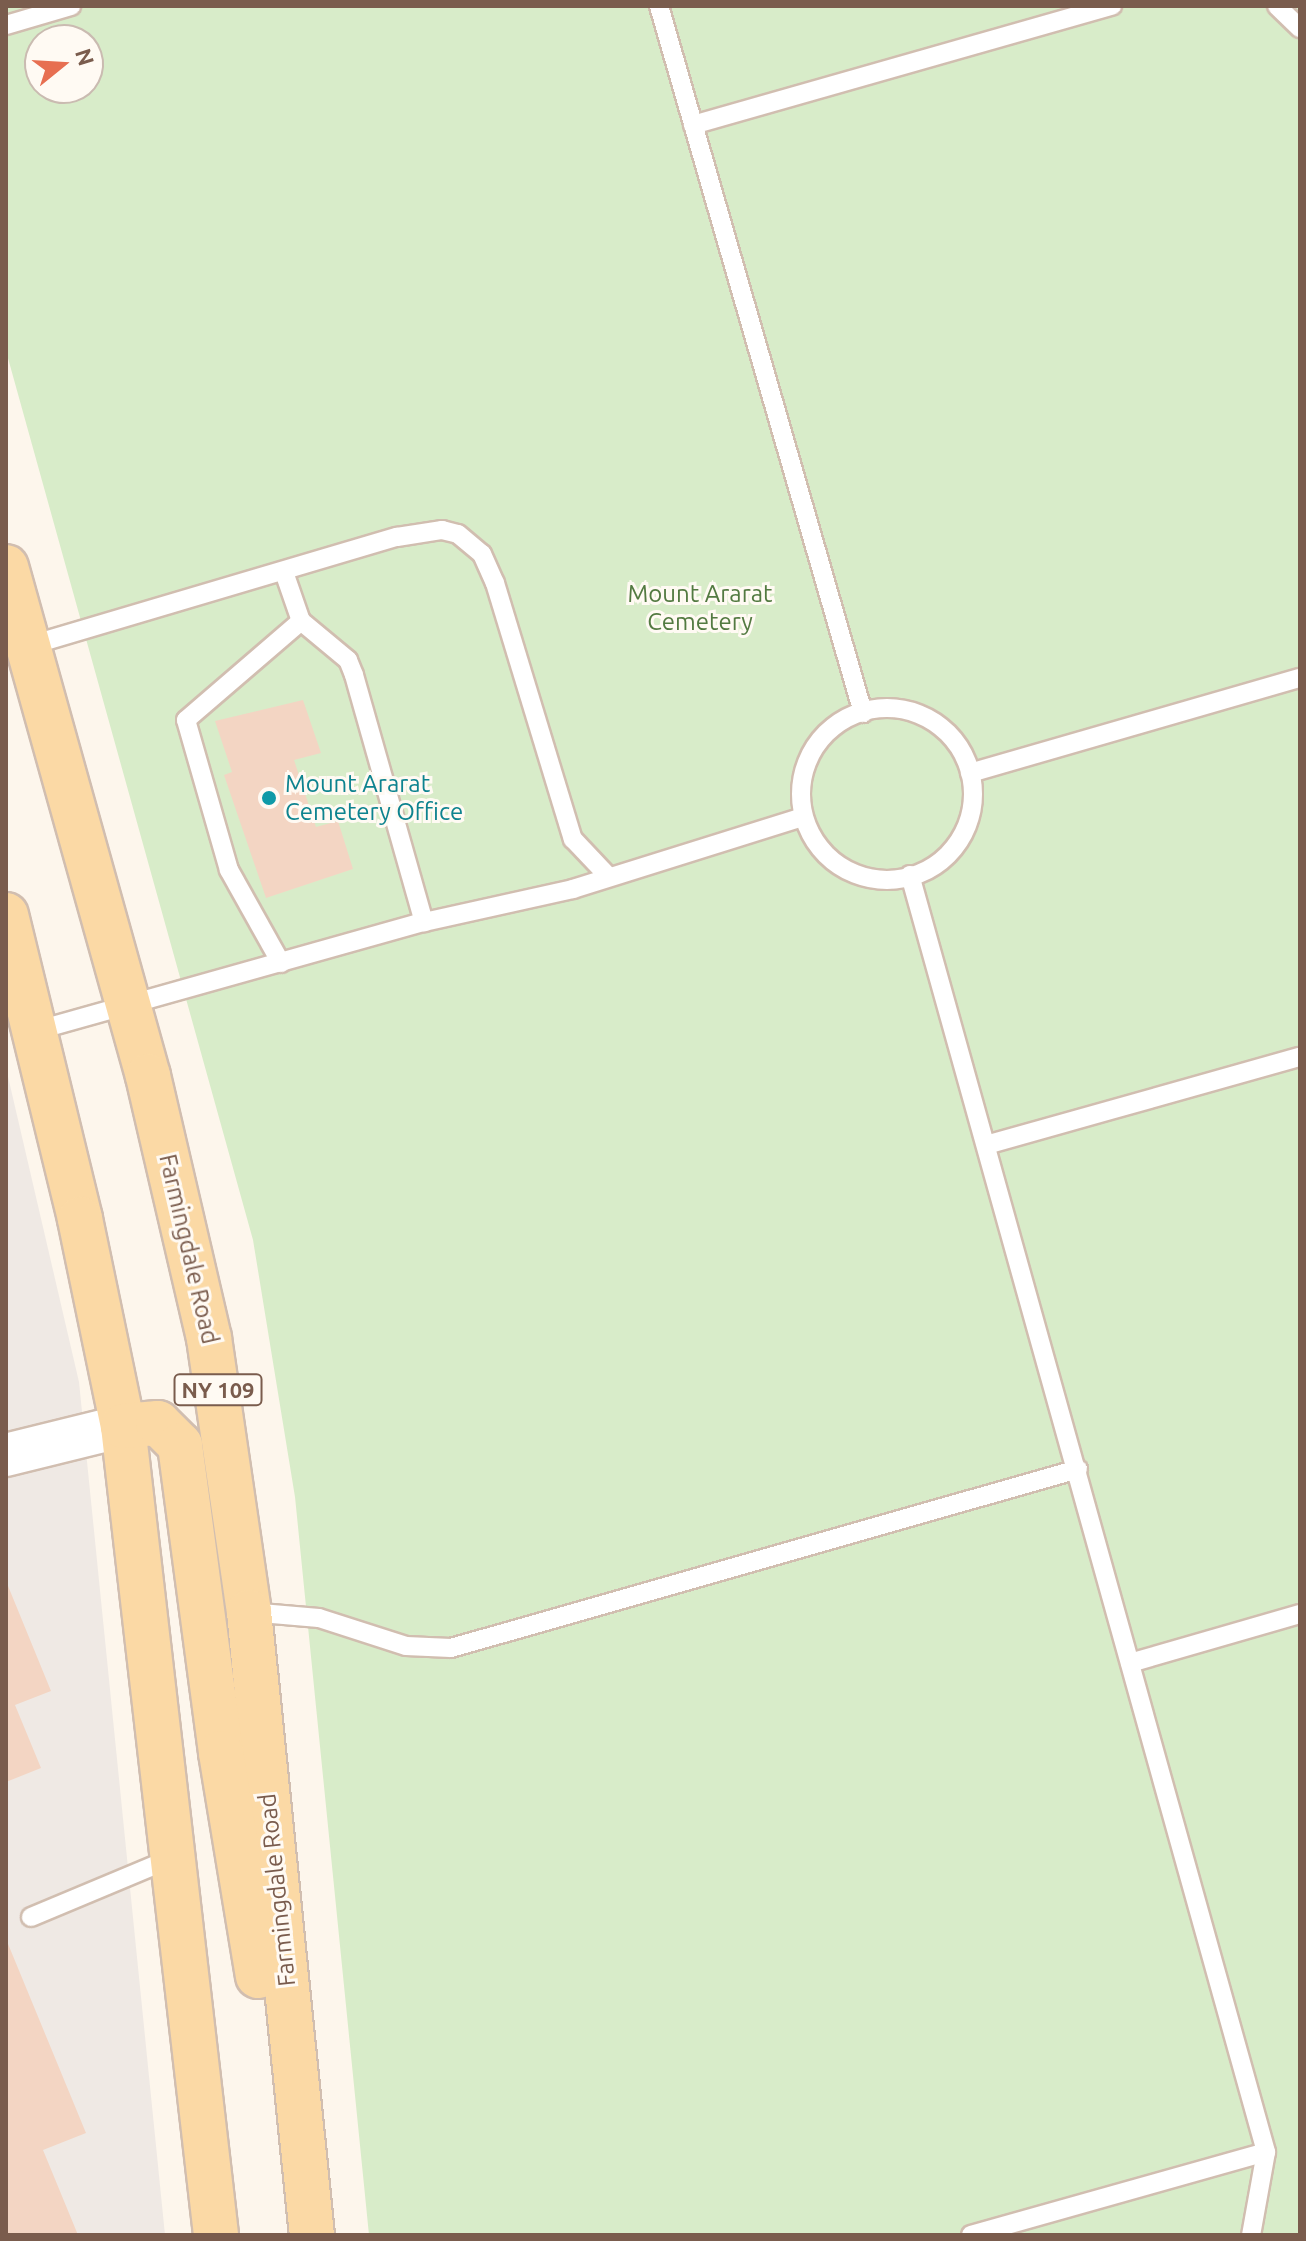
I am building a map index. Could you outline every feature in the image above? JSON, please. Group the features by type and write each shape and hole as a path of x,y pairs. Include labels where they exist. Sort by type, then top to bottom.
{"main road":[{"name":"Farmingdale Road","path":"6,567 129,1006 209,1338 249,1612 312,2235"},
{"path":"6,915 123,1426 216,2235"},
{"path":"123,1426 158,1423 180,1445 221,1753 259,1978 296,2088"}],"street":[{"path":"6,1455 123,1426"}],"lane":[{"path":"6,25 71,6"},
{"path":"659,6 863,713"},
{"path":"693,125 1112,6"},
{"path":"1277,6 1300,28"},
{"path":"28,646 427,531 442,530 471,543 495,583 573,839 607,875"},
{"path":"284,572 301,621 351,668 424,922"},
{"path":"281,963 229,870 186,720 301,621"},
{"path":"970,773 1300,678"},
{"path":"896,709 936,722 957,743 970,773 973,807 964,834 939,864 910,875 877,879 840,866 814,845 803,817 799,791 807,760 824,735 863,713 896,709"},
{"path":"35,1031 424,922 532,900 803,817"},
{"path":"910,875 1266,2152 1251,2235"},
{"path":"986,1145 1300,1057"},
{"path":"249,1612 319,1618 406,1646 451,1648 1078,1469"},
{"path":"1130,1663 1300,1614"},
{"path":"31,1917 172,1858"},
{"path":"971,2235 1266,2152"}],"shaded area":[{"path":"6,1068 79,1382 165,2235 6,2235"}],"green space":[{"name":"Mount Ararat Cemetery","path":"6,6 1300,6 1300,2235 369,2235 295,1497 253,1240 6,351"}],"building":[{"name":"Mount Ararat Cemetery Office","path":"303,700 321,753 294,760 316,827 338,821 353,869 266,898 224,775 232,772 215,721"},
{"path":"6,1581 51,1691 15,1705 41,1768 6,1782"},
{"path":"6,1939 86,2133 43,2150 78,2235 6,2235"}],"place":[{"name":"Mount Ararat Cemetery Office","path":"269,798"}]}
